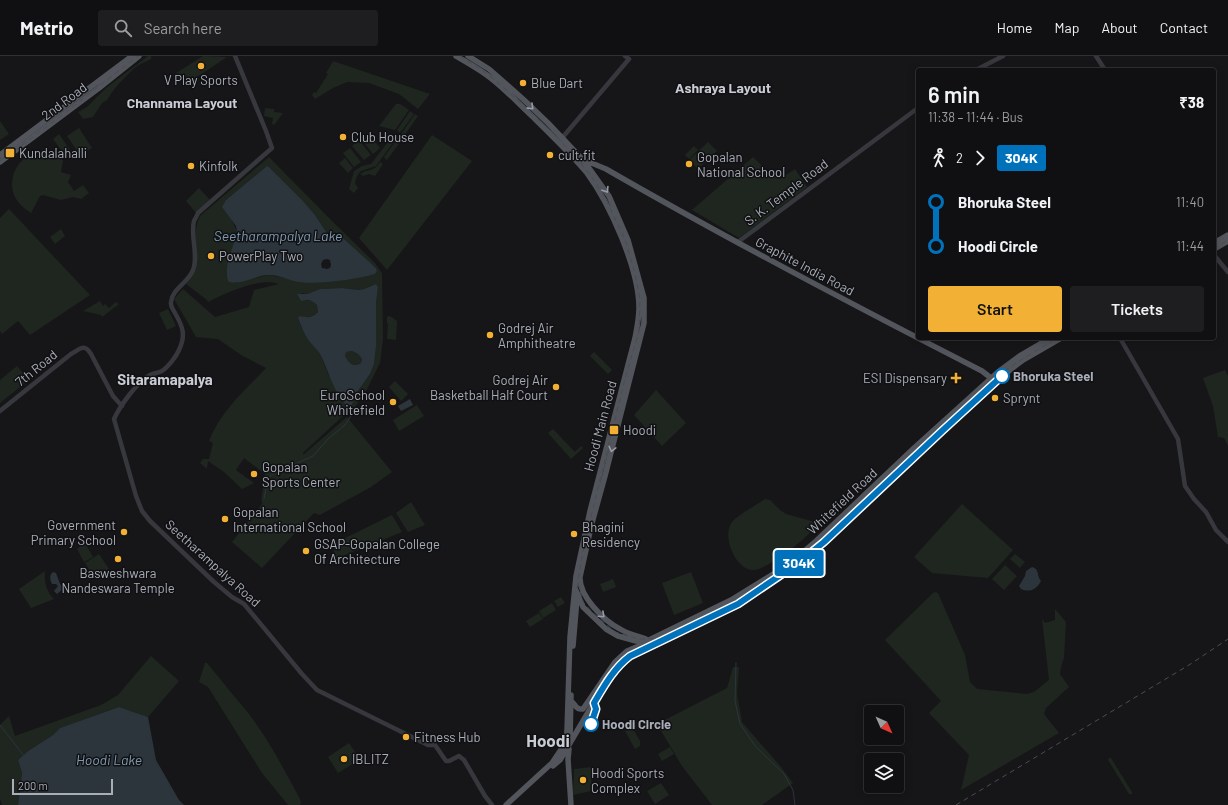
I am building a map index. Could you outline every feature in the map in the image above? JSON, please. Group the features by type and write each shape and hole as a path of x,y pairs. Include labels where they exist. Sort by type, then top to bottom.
{"main road":[{"name":"2nd Road","path":"0,162 132,56"},
{"name":"2nd Road","path":"0,155 70,107 139,56"},
{"path":"456,56 491,78 580,161"},
{"path":"468,56 489,69 523,99 562,138 580,161"},
{"name":"Graphite India Road","path":"580,161 600,167 916,337"},
{"name":"Hoodi Main Road","path":"569,805 567,731 571,648 576,589 580,577 590,511 621,395 639,320 636,286 625,248 604,201 580,161"},
{"name":"Hoodi Main Road","path":"580,161 591,170 609,196 626,234 644,302 644,323 582,556"},
{"path":"1216,242 1228,235"},
{"path":"1216,248 1228,241"},
{"name":"Graphite India Road","path":"921,340 982,371 992,378"},
{"name":"Whitefield Road","path":"506,805 552,763 567,744 616,668 630,656 738,604 803,560 824,542 1021,355 1047,340"},
{"name":"Whitefield Road","path":"649,640 732,600 777,573 793,561 844,515 914,448 998,372 1057,340"},
{"path":"581,588 590,602 611,623 620,629 649,640 636,641 618,636 606,629 583,607 576,589 581,588"},
{"name":"Whitefield Road","path":"571,700 575,707 580,709 586,706 607,672 618,659 627,651 646,643 655,644"},
{"name":"Hoodi Main Road","path":"567,744 571,732 571,648"},
{"name":"Whitefield Road","path":"511,805 560,760 567,744"}],"street":[{"name":"Seetharampalya Road","path":"235,56 272,148 234,183 198,213 194,222 195,262 193,270 190,276 175,292 170,304 182,326 183,336 179,349 161,372 150,375 142,382 126,399 115,417 114,422 130,478 142,511 150,521 214,582 232,597 244,604 317,690 428,745 435,745 446,761 459,756 464,760 492,805"},
{"path":"562,138 629,59 625,56"},
{"path":"980,68 1003,56"},
{"path":"1096,56 1104,68"},
{"name":"S. K. Temple Road","path":"739,243 844,162 916,109"},
{"path":"1216,257 1228,272"},
{"path":"1121,340 1178,440 1185,486 1206,512 1216,530 1228,542"},
{"name":"7th Road","path":"0,411 71,354 81,348 88,349 113,396 122,406"}],"shaded area":[{"path":"148,56 151,56 151,59 137,66 127,75 115,88 107,100 102,103 93,117 83,119 78,112 87,107 106,88"},
{"name":"V Play Sports","path":"203,56 227,57 185,85 173,75"},
{"path":"333,61 430,94 418,109 399,94 369,83 347,82 333,88 315,99 312,95 314,92 316,93 328,74 326,73"},
{"path":"396,104 400,104 409,110 395,130 379,126"},
{"path":"265,108 274,109 274,112 283,113 274,125 272,124 273,118 264,116"},
{"path":"410,111 414,114 400,133 397,130"},
{"path":"415,114 418,116 404,136 401,134"},
{"path":"0,121 9,134 0,140"},
{"path":"79,128 92,148 84,153 78,152 67,136"},
{"path":"368,133 380,148 373,154 361,139"},
{"path":"395,133 398,136 376,166 361,171 357,176 355,183 358,188 354,193 349,189 354,171 362,166 371,164"},
{"path":"59,134 73,154 71,158 66,157 53,139"},
{"path":"432,135 472,161 387,270 359,238"},
{"path":"398,138 401,141 387,160 384,157"},
{"path":"359,140 371,155 364,160 352,146"},
{"path":"708,142 717,151 698,169 689,160"},
{"path":"694,146 698,150 689,159 685,155"},
{"path":"350,148 361,162 354,167 343,153"},
{"path":"40,152 57,152 63,161 61,172 71,175 68,182 74,191 83,185 89,193 81,199 73,197 61,200 43,195 40,196 31,213 19,203 15,197 12,184 15,170 24,159 30,155"},
{"path":"269,157 375,263 382,273 383,339 380,363 366,391 355,407 345,414 303,453 303,455 347,417 392,472 371,487 320,515 314,513 262,568 232,542 262,504 265,474 244,458 236,470 254,483 242,489 224,472 208,461 207,468 200,463 203,459 209,459 213,443 209,441 226,411 266,368 241,355 218,339 196,337 174,299 183,289 215,317 249,307 254,290 279,284 271,282 253,284 224,294 208,302 186,284 192,275 195,266 196,233 200,216","holes":["267,166 303,201 327,233 342,237 376,268 377,271 375,274 337,280 308,282 268,275 235,283 230,255 236,240 237,231 232,221 226,200","376,284 378,287 374,364 370,374 355,395 352,405 328,374 318,351 302,329 298,318 311,317 318,312 317,305 313,301 306,300 301,293 307,294 320,289 342,288 359,290"]},
{"path":"753,157 772,176 780,179 795,169 807,187 739,238 692,210"},
{"path":"345,158 353,168 348,173 339,163"},
{"path":"380,162 383,164 375,176 369,174 363,176 360,174 375,168"},
{"path":"199,188 210,200 196,213 186,201"},
{"path":"9,209 90,295 30,335 18,321 2,334 0,331 0,218"},
{"path":"61,229 65,236 55,244 50,237"},
{"path":"100,301 103,306 105,304 109,308 116,302 119,304 102,317 101,315 83,311"},
{"path":"168,309 176,326 167,330 159,313"},
{"path":"390,316 397,321 396,340 387,339 387,317"},
{"path":"352,351 358,354 362,359 361,363 353,365 348,361 345,356 346,352"},
{"path":"594,352 612,370 608,374 590,356"},
{"path":"17,366 29,380 0,403 0,380"},
{"path":"1225,370 1228,376 1228,446 1224,438 1218,437 1213,406 1203,378"},
{"path":"395,381 408,394 401,401 389,387"},
{"path":"656,390 686,423 662,446 634,415"},
{"path":"417,405 424,416 399,431 393,420"},
{"path":"553,429 575,452 581,446 583,448 571,459 548,433"},
{"path":"765,499 770,500 786,514 815,522 808,535 785,554 760,568 754,570 747,569 741,565 732,552 728,536 729,528 732,522 739,516"},
{"path":"411,502 425,525 408,532 396,513"},
{"path":"962,504 1013,550 988,578 932,573 914,557"},
{"path":"392,515 402,532 333,560 335,543"},
{"path":"85,543 93,557 84,562 77,549"},
{"path":"99,554 109,569 95,578 85,563"},
{"path":"1015,554 1025,562 1020,568 1010,559"},
{"path":"1005,565 1017,576 1004,590 992,579"},
{"path":"45,571 46,586 54,599 31,608 19,589"},
{"path":"691,572 703,603 674,615 662,583"},
{"path":"613,579 616,587 603,592 600,584"},
{"path":"934,592 938,593 965,655 970,682 977,689 1027,694 1034,692 1049,680 1042,619 1045,623 1055,620 1055,609 1066,622 1064,658 1060,674 1069,687 1046,708 1044,714 1059,733 961,790 969,755 929,713 941,701 885,640"},
{"path":"561,597 565,603 558,607 554,601"},
{"path":"552,603 556,610 543,618 539,611"},
{"path":"539,613 543,619 530,627 526,621"},
{"path":"151,656 179,681 148,717 119,707 60,728 53,735 28,751 18,760 22,773 18,805 2,805 0,799 0,725 9,716 15,736 101,705 118,695"},
{"path":"205,663 207,663 257,724 300,799 300,805 288,805 262,773 208,687 199,682"},
{"path":"733,667 739,667 737,694 742,722 793,783 762,805 712,805 682,766 657,724 727,688"},
{"path":"632,727 640,741 640,746 635,749 625,731"},
{"name":"IBLITZ","path":"349,743 361,761 338,773 328,757"},
{"path":"670,747 674,754 662,761 658,754"},
{"path":"1111,758 1132,794 1129,794 1108,760"},
{"name":"Hoodi Sports Complex","path":"592,767 591,791 573,795 574,769"},
{"path":"661,783 669,795 655,804 647,791"}],"water":[{"name":"Seetharampalya Lake","path":"267,166 303,201 327,233 342,237 376,268 377,271 375,274 368,276 326,282 306,283 270,275 241,282 228,281 228,262 237,231 236,226 222,207 226,200","holes":["323,260 330,260 330,268 322,268 321,264"]},
{"path":"376,284 378,287 374,364 370,374 355,395 350,407 345,404 337,392 321,356 307,338 298,318 300,316 308,317 314,315 318,312 317,305 310,300 301,301 297,294 307,294 320,289 364,289","holes":["352,351 358,354 362,359 361,363 356,365 350,363 345,356 346,352"]},
{"path":"410,399 413,405 401,411 398,406"},
{"path":"1032,567 1036,569 1041,581 1033,590 1027,591 1021,589 1019,586 1025,576 1026,571"},
{"path":"53,572 56,573 60,584 64,588 57,594 54,591 58,586 56,584 52,584 50,579"},
{"name":"Hoodi Lake","path":"119,707 148,717 156,760 179,800 184,805 18,805 22,773 18,760 28,751 53,735 60,728"}],"waterway":[{"path":"264,499 268,478 273,474 313,456 328,439 345,425 351,416 350,405"},
{"path":"736,663 735,701 740,724 756,747 784,774 793,790 795,805"},
{"path":"0,725 24,756"}],"railway":[{"path":"0,161 138,56"},
{"path":"460,56 486,73 504,88 555,135 589,173 607,201 625,239 635,274 640,300 639,332 626,375 586,537 578,583 583,602 615,632 639,639 660,637 693,624 754,592 792,569 1000,376 1016,363 1054,340"},
{"path":"1216,248 1228,240"},
{"path":"956,805 1189,665 1228,639"}],"bus line":[{"name":"304K","path":"591,724 596,709 594,703 615,669 623,661 662,640 738,604 777,579 813,552 1002,376"}],"place":[{"name":"V Play Sports","path":"201,66"},
{"name":"Blue Dart","path":"523,83"},
{"name":"Club House","path":"343,137"},
{"name":"Kundalahalli","path":"10,153"},
{"name":"cult.fit","path":"550,155"},
{"name":"Gopalan National School","path":"689,164"},
{"name":"Kinfolk","path":"191,166"},
{"name":"PowerPlay Two","path":"211,256"},
{"name":"Godrej Air Amphitheatre","path":"490,335"},
{"name":"Bhoruka Steel","path":"1002,376"},
{"name":"ESI Dispensary","path":"956,378"},
{"name":"Godrej Air Basketball Half Court","path":"556,387"},
{"name":"Sprynt","path":"995,398"},
{"name":"EuroSchool Whitefield","path":"393,402"},
{"name":"Hoodi","path":"614,430"},
{"name":"Gopalan Sports Center","path":"254,474"},
{"name":"Gopalan International School","path":"225,519"},
{"name":"Government Primary School","path":"124,532"},
{"name":"Bhagini Residency","path":"574,534"},
{"name":"GSAP-Gopalan College Of Architecture","path":"306,551"},
{"name":"Basweshwara Nandeswara Temple","path":"118,559"},
{"name":"Hoodi Circle","path":"591,724"},
{"name":"Fitness Hub","path":"406,737"},
{"name":"IBLITZ","path":"344,759"},
{"name":"Hoodi Sports Complex","path":"583,780"}],"district":[{"name":"Ashraya Layout","path":"723,87"},
{"name":"Channama Layout","path":"182,102"},
{"name":"Sitaramapalya","path":"165,379"},
{"name":"Hoodi","path":"548,740"}]}
